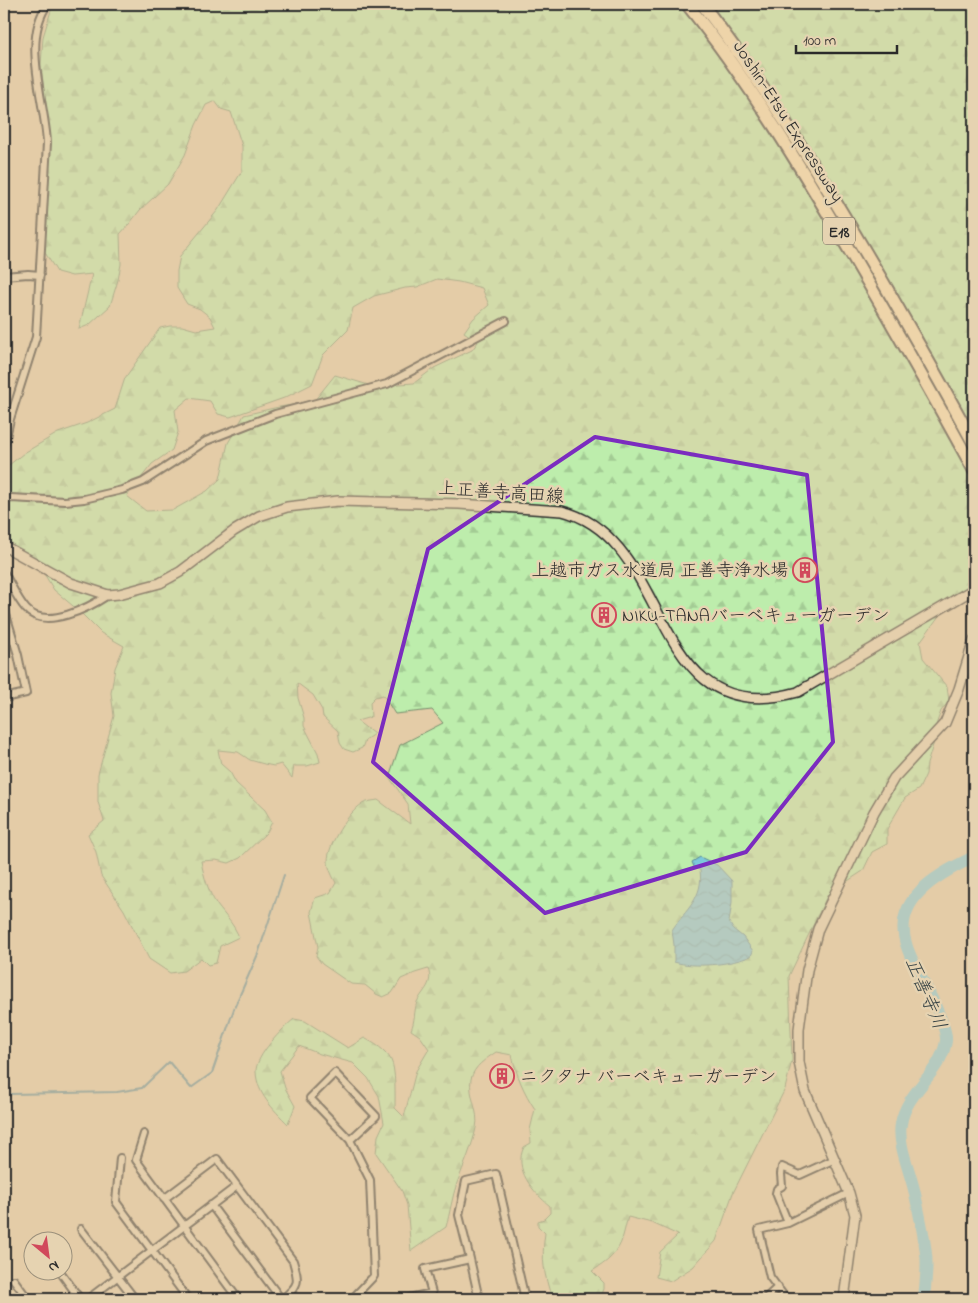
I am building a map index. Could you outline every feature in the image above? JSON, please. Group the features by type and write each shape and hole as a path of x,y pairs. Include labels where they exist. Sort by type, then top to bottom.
{"highway":[{"name":"Joshin-Etsu Expressway","path":"687,4 746,84 803,171 908,350 974,470"},
{"name":"Joshin-Etsu Expressway","path":"702,4 757,79 812,162 924,353 974,444"}],"main road":[{"name":"上正善寺高田線","path":"4,546 71,583 108,595 139,590 160,583 180,572 234,530 259,516 288,507 338,501 459,504 562,511 577,514 605,533 625,556 644,585 676,646 695,672 726,692 755,698 768,698 798,692 974,589"},
{"path":"844,1299 855,1215 849,1193 835,1158 805,1091 798,1062 799,1029 807,970 818,928 874,812 894,778 945,723 959,689 974,640"}],"street":[{"path":"4,447 10,419 36,337 46,124 35,50 36,29 41,13 48,4"},
{"path":"4,276 40,275"},
{"path":"4,500 11,498 84,499 129,487 143,482 206,441 275,414 387,384 506,321"},
{"path":"4,573 27,610 37,616 49,618 65,616 92,605 108,595"},
{"path":"4,608 18,655 26,693 4,698"},
{"path":"350,1140 376,1116 335,1073 310,1098 350,1140 370,1180 374,1276 352,1299"},
{"path":"144,1134 136,1160 238,1299"},
{"path":"120,1158 116,1202 188,1299"},
{"path":"164,1199 217,1158 293,1260 298,1279 294,1290 281,1299 211,1205"},
{"path":"788,1223 776,1193 777,1189 782,1186 782,1167 800,1175 835,1158"},
{"path":"479,1299 459,1215 466,1181 496,1174 525,1299 522,1299"},
{"path":"88,1299 237,1186"},
{"path":"786,1299 770,1277 758,1230 788,1223 849,1193"},
{"path":"81,1229 135,1299"},
{"path":"404,1299 433,1296 425,1269 470,1258"},
{"path":"14,1280 28,1299"},
{"path":"66,1280 80,1299"},
{"path":"765,1299 778,1287"}],"highlighted area":[{"path":"595,437 807,475 833,742 746,852 545,913 373,762 428,549"}],"green space":[{"path":"53,4 365,4 446,8 469,4 974,4 974,589 944,609 920,642 923,658 947,687 949,701 941,711 937,722 926,774 919,789 905,798 887,829 887,844 872,852 863,871 828,894 789,976 792,1060 785,1089 733,1193 716,1241 693,1267 671,1281 656,1277 660,1252 678,1235 652,1223 628,1217 618,1248 607,1261 592,1271 604,1283 600,1299 552,1299 544,1267 545,1233 538,1226 538,1221 544,1219 550,1213 550,1206 526,1180 521,1164 521,1155 524,1147 531,1143 530,1130 535,1109 521,1083 512,1055 496,1052 475,1070 471,1079 471,1092 477,1122 476,1128 455,1188 446,1227 411,1251 407,1205 402,1191 376,1153 378,1136 384,1123 379,1096 368,1078 353,1063 299,1046 280,1071 285,1088 295,1106 288,1124 267,1101 259,1087 256,1072 260,1058 277,1036 294,1019 305,1021 348,1048 364,1038 383,1050 393,1064 395,1108 404,1117 416,1071 429,1049 420,1036 411,1030 417,1002 429,983 428,969 401,979 392,993 383,997 365,985 351,984 322,964 316,956 318,947 311,912 315,898 330,893 336,883 328,861 331,846 345,822 357,808 364,803 378,800 410,824 408,804 389,777 400,745 443,723 432,710 395,714 383,695 375,697 370,702 371,717 357,721 374,734 365,740 362,748 353,752 344,749 340,743 338,731 323,717 322,710 313,695 297,683 304,726 318,753 320,762 307,766 294,766 292,778 281,764 274,766 264,764 250,760 238,752 218,750 221,764 230,772 236,783 265,810 272,822 267,832 240,858 229,863 216,860 201,861 211,894 239,937 220,946 216,963 208,965 201,958 184,971 170,973 149,959 124,910 101,876 96,852 88,834 104,821 98,802 98,774 114,716 111,693 115,668 124,646 101,633 54,590 43,572 4,542 4,469 24,453 58,433 87,423 115,409 125,378 160,328 182,326 196,330 215,327 210,317 200,309 187,304 177,288 177,271 180,256 218,210 242,171 242,146 231,112 221,109 215,101 206,105 185,155 168,184 140,210 120,234 121,264 110,306 89,325 79,329 92,274 72,276 57,272 44,251 49,132 41,65 43,37","holes":["437,279 482,288 489,305 473,319 464,332 478,342 472,350 434,368 414,383 372,386 335,375 314,401 244,415 228,443 220,479 207,491 173,510 146,511 127,496 152,464 172,450 178,432 175,410 189,398 210,401 218,414 230,417 284,398 312,384 323,355 348,330 353,308 374,296 417,287"]}],"water":[{"path":"700,857 717,865 732,881 732,902 729,922 753,951 751,956 733,962 712,965 692,965 674,962 672,930 697,896 701,880 700,870 694,867 692,862"}],"waterway":[{"name":"正善寺川","path":"924,1299 927,1265 925,1246 900,1132 904,1112 909,1102 938,1063 943,1053 946,1037 935,1005 907,947 904,930 905,916 911,902 932,881 974,857"},
{"path":"4,1099 11,1094 117,1092 142,1088 169,1062 191,1088 212,1073 235,1006 258,954 284,875"}],"place":[{"name":"上越市ガス水道局 正善寺浄水場","path":"805,570"},
{"name":"NIKU-TANAバーベキューガーデン","path":"604,615"},
{"name":"ニクタナ バーベキューガーデン","path":"502,1076"}]}
